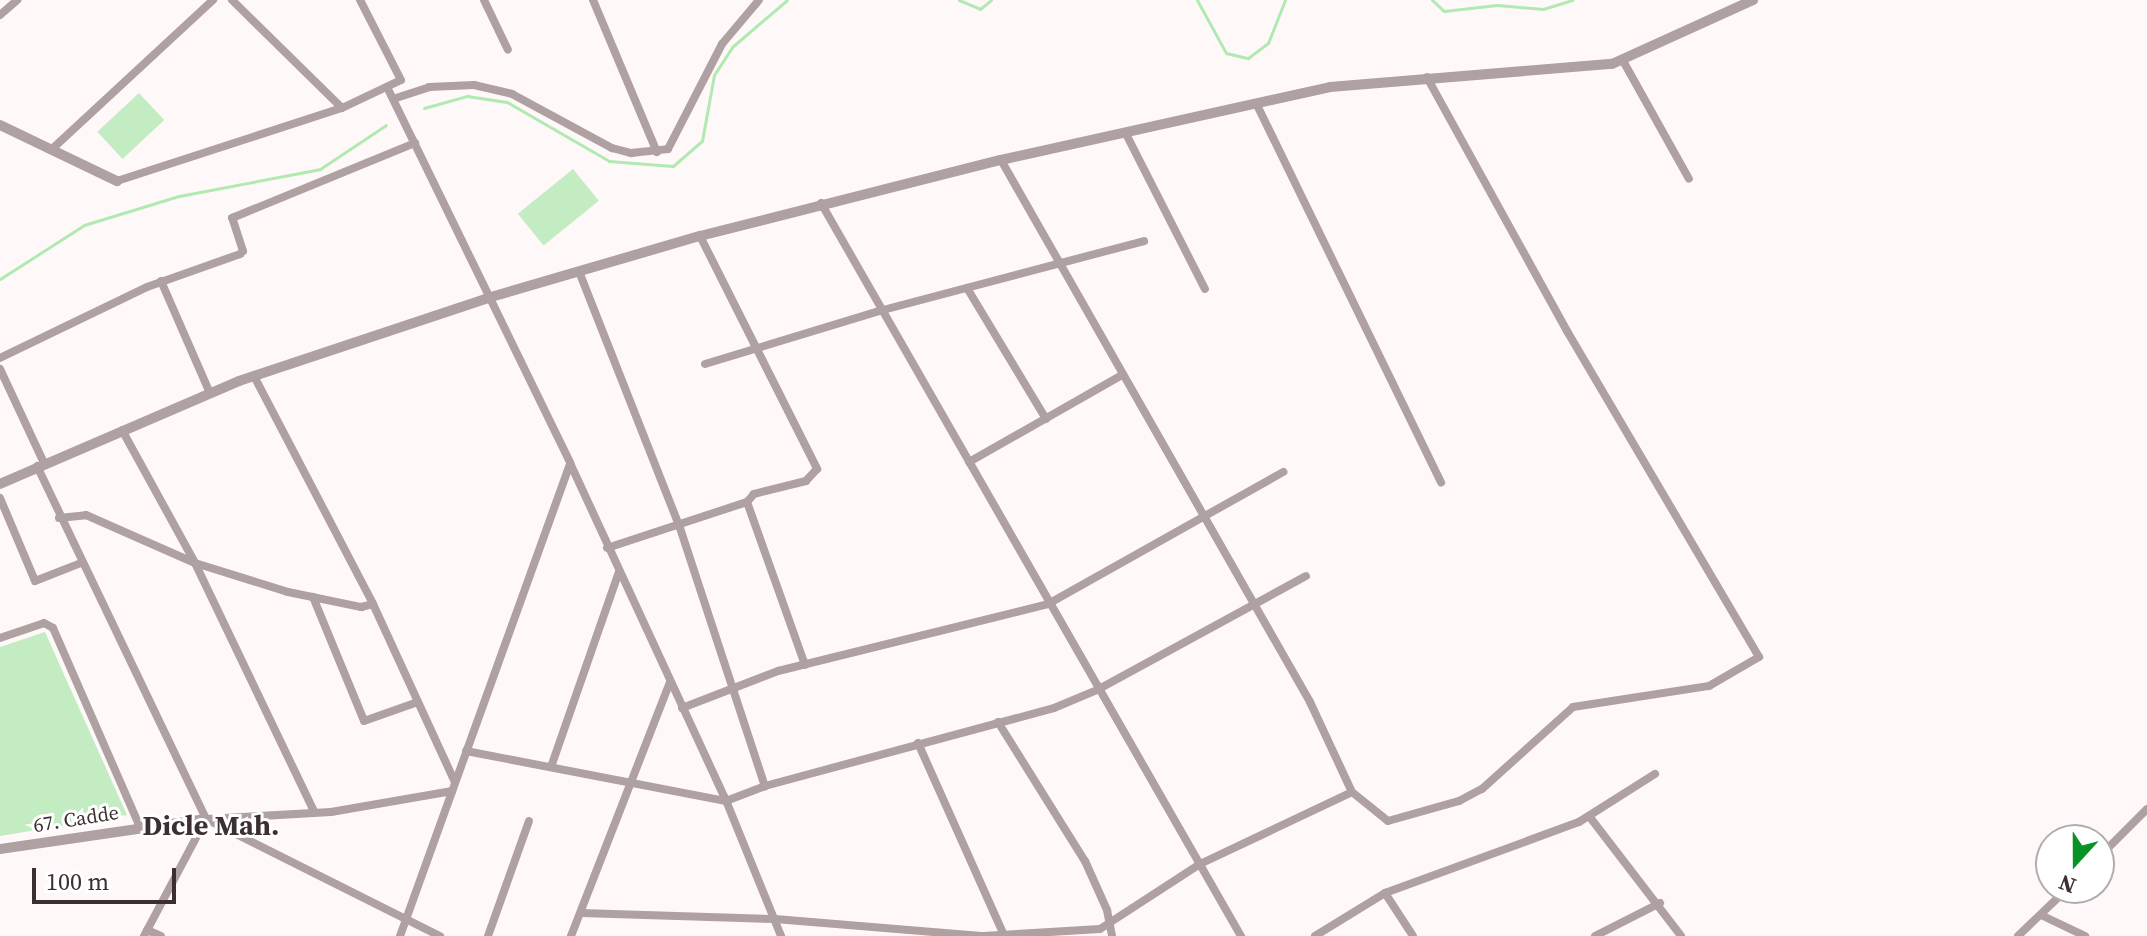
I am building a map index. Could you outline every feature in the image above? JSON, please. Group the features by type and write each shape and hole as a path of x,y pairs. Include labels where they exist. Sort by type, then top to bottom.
{"street":[{"path":"0,15 17,0"},
{"path":"51,150 213,0"},
{"path":"232,0 342,108"},
{"path":"0,125 117,181 342,108 401,80 360,0"},
{"path":"484,0 508,50"},
{"path":"593,0 657,152"},
{"path":"393,99 429,87 474,85 499,90 612,148 657,152 676,141 722,44 759,0"},
{"path":"0,484 254,376 491,297 580,274 700,236 1001,160 1330,87 1427,76 1612,64 1753,0"},
{"path":"1622,59 1689,179"},
{"path":"1001,160 1064,263 1122,375 1310,702 1352,792 1388,821 1459,801 1503,773 1573,707 1709,686 1759,657 1567,331 1427,76"},
{"path":"387,87 570,463 726,801 781,936"},
{"path":"1257,105 1441,483"},
{"path":"1125,132 1205,289"},
{"path":"0,358 161,281 243,251 232,218 415,143"},
{"path":"821,203 1097,690 1241,936"},
{"path":"607,548 680,528 747,502 754,494 806,481 817,469 700,236"},
{"path":"705,364 883,310 1144,241"},
{"path":"580,274 680,528 765,786"},
{"path":"161,281 210,393"},
{"path":"967,288 1046,419"},
{"path":"0,369 41,465 59,518 206,819 440,936"},
{"path":"969,462 1122,375"},
{"path":"254,376 373,604 453,787"},
{"path":"122,430 195,563 315,813"},
{"path":"400,936 570,463"},
{"path":"682,708 805,665 1048,604 1283,472"},
{"path":"0,498 35,581 81,563"},
{"path":"747,502 805,665"},
{"path":"59,518 86,515 195,563 313,597 361,607 373,604"},
{"path":"551,767 619,572"},
{"path":"466,751 726,801 765,786 998,722 1097,690 1306,576"},
{"path":"313,597 364,721 418,702"},
{"path":"0,638 44,623 53,628 140,827"},
{"path":"571,936 670,682"},
{"path":"998,722 1085,861 1112,936"},
{"path":"918,743 1003,933"},
{"path":"1315,936 1385,893 1589,816 1655,774"},
{"path":"206,819 315,813 453,787"},
{"path":"581,913 775,919 982,936 1100,929 1200,864 1352,792"},
{"path":"2115,841 2147,809"},
{"path":"1589,816 1660,903 1681,936"},
{"path":"161,936 145,933 206,819"},
{"name":"67. Cadde","path":"0,849 206,819"},
{"path":"488,936 529,821"},
{"path":"1385,893 1413,936"},
{"path":"1595,936 1660,903"},
{"path":"2018,936 2052,904"},
{"path":"2041,915 2085,936"}],"green space":[{"path":"139,93 164,120 123,159 97,132"},
{"path":"573,169 599,201 544,246 518,214"},
{"path":"45,632 127,815 0,836 0,647"}],"waterway":[{"path":"424,108 467,96 507,102 609,161 673,166 702,141 714,75 732,47 787,0"},
{"path":"959,0 980,9 991,0"},
{"path":"1197,0 1226,53 1248,58 1268,43 1285,0"},
{"path":"1432,0 1444,11 1497,5 1543,9 1573,0"},
{"path":"0,279 84,225 179,196 320,169 386,125"}],"district":[{"name":"Dicle Mah.","path":"211,825"}]}
